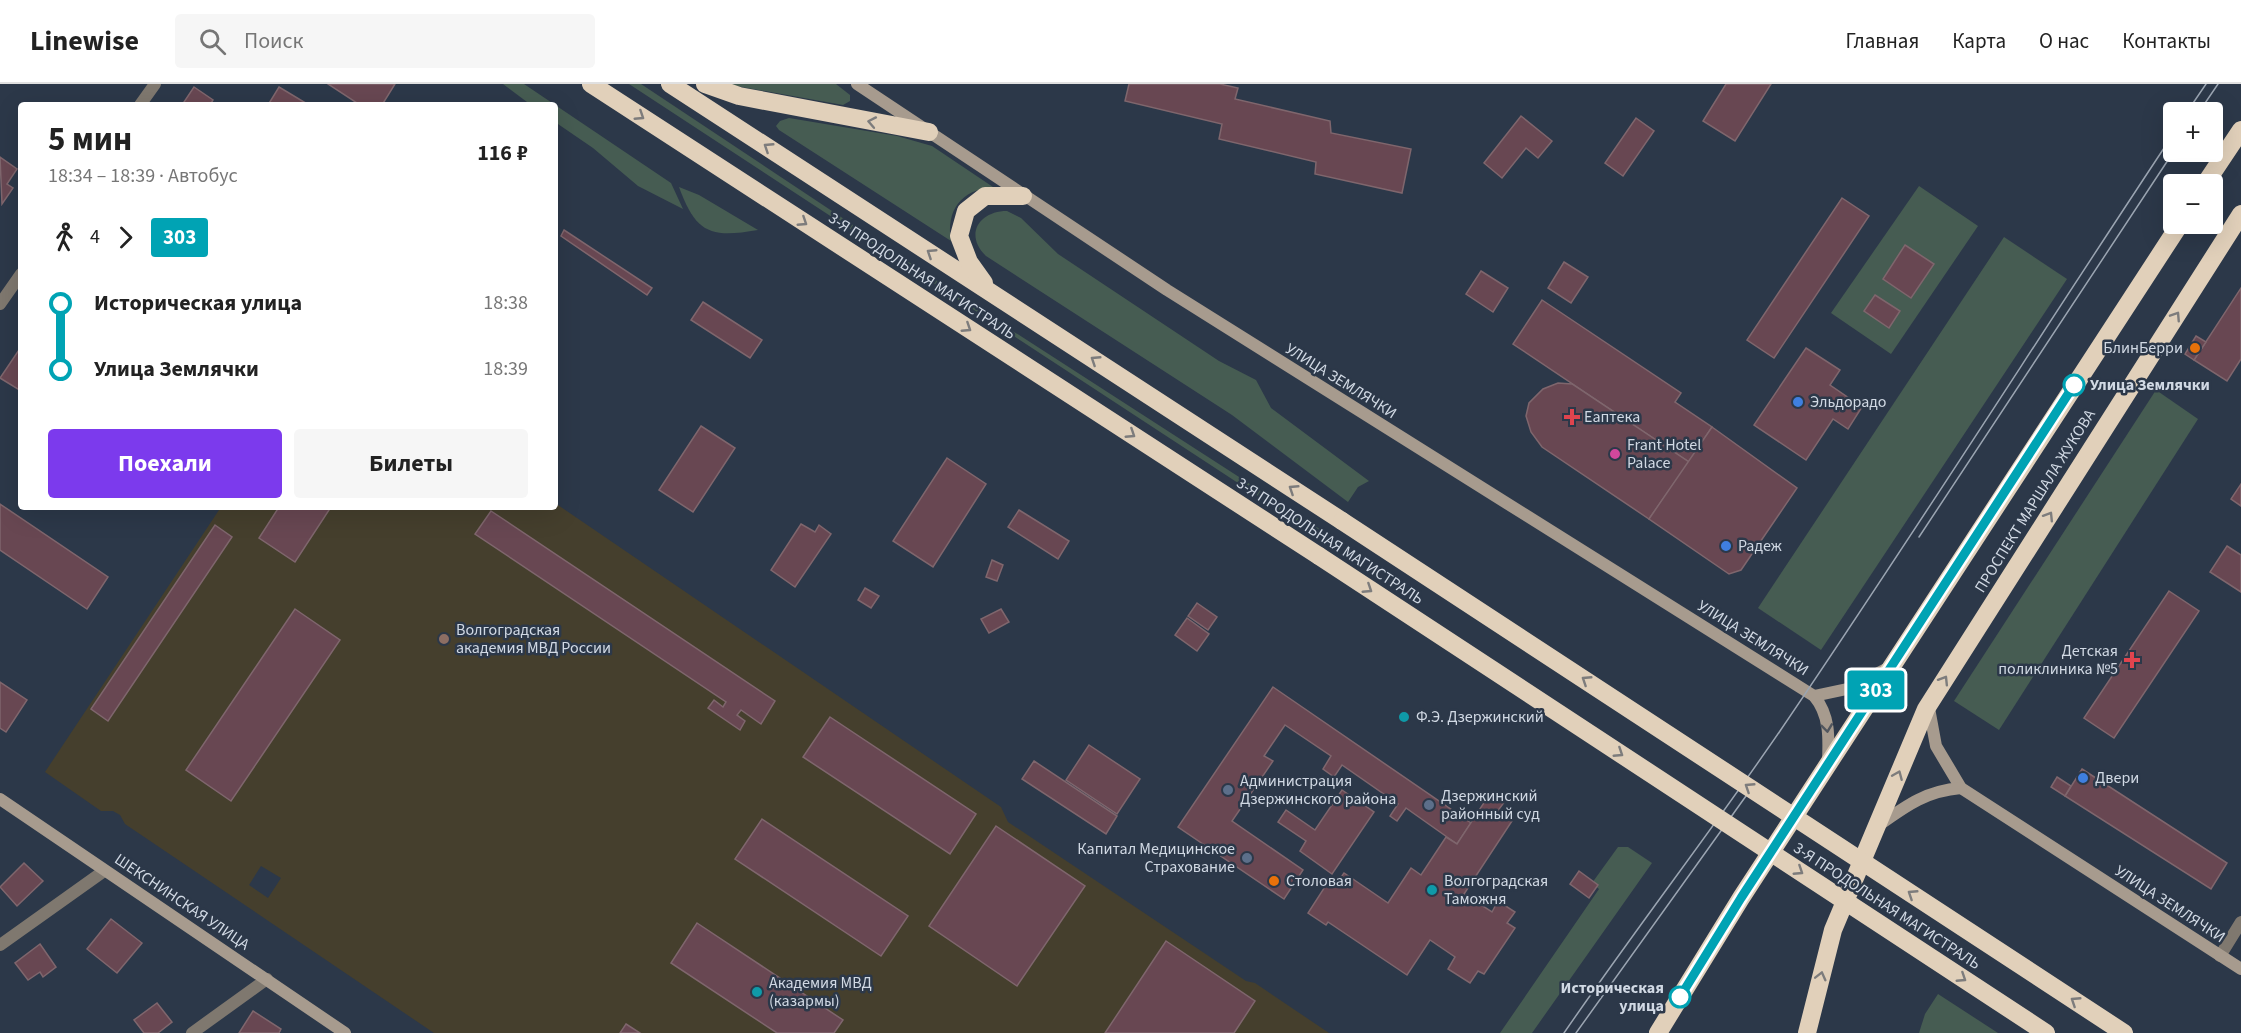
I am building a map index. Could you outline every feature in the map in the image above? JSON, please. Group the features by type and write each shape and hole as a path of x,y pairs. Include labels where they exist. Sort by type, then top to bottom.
{"highway":[{"name":"3-Я ПРОДОЛЬНАЯ МАГИСТРАЛЬ","path":"591,84 1319,556 2046,1033"},
{"name":"3-Я ПРОДОЛЬНАЯ МАГИСТРАЛЬ","path":"670,84 2124,1033"},
{"path":"705,84 739,96 929,132"},
{"path":"2212,174 2241,130"},
{"path":"990,292 969,262 959,236 966,211 985,196 1023,195"},
{"name":"ПРОСПЕКТ МАРШАЛА ЖУКОВА","path":"1875,828 1929,704 2241,214"},
{"name":"ПРОСПЕКТ МАРШАЛА ЖУКОВА","path":"1828,765 2173,234"},
{"path":"1658,1033 1741,898 1828,765"},
{"path":"1807,1033 1833,930 1875,828"}],"main road":[{"name":"УЛИЦА ЗЕМЛЯЧКИ","path":"857,84 1130,267 1814,696"},
{"path":"1828,765 1827,721 1814,696 1847,689 1891,667"},
{"path":"1875,828 1909,803 1930,794 1961,788 1936,746 1930,725 1929,704"},
{"name":"УЛИЦА ЗЕМЛЯЧКИ","path":"1961,788 2241,969"},
{"name":"ШЕКСНИНСКАЯ УЛИЦА","path":"0,799 345,1033"}],"street":[{"path":"142,102 155,84"},
{"path":"0,304 18,278"},
{"path":"0,945 104,871"},
{"path":"2220,956 2241,922"},
{"path":"192,1033 267,979"}],"shaded area":[{"name":"Волгоградская академия МВД России","path":"558,505 1001,807 1008,822 1246,981 1255,983 1329,1033 434,1033 125,824 120,815 113,811 101,811 45,772 219,510 558,510","holes":["261,866 281,878 268,898 249,885"]}],"green space":[{"path":"503,84 524,84 551,102 527,102"},
{"path":"629,84 641,84 1005,326 1329,535 1325,540"},
{"path":"725,84 836,84 850,95 850,101 843,105"},
{"path":"558,107 671,183 683,209 638,186 593,148 558,124"},
{"path":"789,118 897,136 932,146 993,187 972,192 958,204 951,220 951,241 779,130 776,126 780,121"},
{"path":"1919,186 1978,226 1891,354 1831,313"},
{"path":"679,187 699,195 758,230 728,233 707,229 692,215"},
{"path":"1007,211 1021,218 1058,254 1219,361 1256,380 1271,408 1369,481 1358,487 1348,502 1232,415 986,256 976,240 978,226 989,215"},
{"path":"2004,237 2067,279 1821,650 1758,608"},
{"path":"2156,390 2198,419 1999,730 1954,701"},
{"path":"1618,847 1628,847 1652,863 1532,1033 1500,1033 1599,889 1592,883"},
{"path":"1938,994 1998,1033 1919,1033 1925,1014"}],"building":[{"path":"328,84 395,84 384,102 355,102"},
{"path":"1129,84 1220,84 1238,88 1235,99 1330,121 1331,133 1411,149 1402,193 1315,174 1316,162 1219,139 1222,124 1125,101"},
{"path":"1726,84 1771,84 1735,141 1703,121"},
{"path":"194,87 213,100 212,102 184,102"},
{"path":"279,87 304,102 270,102"},
{"path":"1521,116 1552,141 1538,158 1526,148 1502,178 1484,163"},
{"path":"1636,118 1654,131 1623,176 1605,163"},
{"path":"0,157 17,169 7,184 13,188 2,204"},
{"path":"1842,198 1869,216 1774,358 1747,340"},
{"path":"564,230 652,288 647,295 561,236"},
{"path":"1905,245 1934,264 1911,298 1883,279"},
{"path":"1564,262 1588,277 1571,303 1548,288"},
{"path":"1481,271 1508,288 1493,312 1466,294"},
{"path":"2241,288 2241,359 2227,381 2194,360"},
{"path":"1875,295 1900,311 1889,328 1864,311"},
{"path":"1542,300 1681,393 1675,402 1712,427 1689,462 1513,344"},
{"path":"703,302 762,340 750,358 691,320"},
{"name":"БлинБерри","path":"2196,336 2206,342 2194,360 2185,354"},
{"path":"1806,348 1840,370 1830,385 1862,407 1848,429 1833,419 1806,460 1754,425"},
{"path":"18,351 18,389 0,378"},
{"name":"Frant Hotel Palace","path":"1558,383 1572,384 1689,462 1649,519 1542,447 1531,432 1526,416 1529,403 1543,389"},
{"path":"701,426 735,448 693,512 659,490"},
{"path":"1712,427 1797,488 1741,570 1729,574 1649,519"},
{"path":"947,458 986,484 933,567 893,541"},
{"path":"2241,484 2241,506 2231,499"},
{"path":"0,504 108,577 87,609 0,550"},
{"path":"277,510 329,510 295,562 259,538"},
{"path":"1019,510 1069,541 1058,559 1008,527"},
{"path":"491,511 775,701 761,724 741,710 737,715 745,721 740,730 708,708 714,700 723,707 726,702 475,534"},
{"path":"801,524 815,532 819,525 831,534 795,587 771,570"},
{"path":"215,525 232,537 108,721 91,709"},
{"path":"2227,546 2241,555 2241,592 2210,572"},
{"path":"992,560 1003,565 997,581 986,577"},
{"path":"865,588 879,596 871,608 858,600"},
{"path":"2169,591 2199,611 2114,738 2084,718"},
{"path":"1197,603 1217,617 1208,630 1188,616"},
{"path":"295,609 340,640 231,801 186,770"},
{"path":"1001,609 1009,622 989,633 981,619"},
{"path":"1187,618 1209,634 1197,651 1175,635"},
{"path":"0,682 27,700 6,732 0,728"},
{"name":"Администрация Дзержинского района","path":"1273,687 1471,823 1457,844 1406,808 1397,821 1390,816 1398,804 1342,765 1334,777 1323,769 1331,756 1285,725 1264,756 1273,761 1232,821 1303,870 1284,899 1178,827"},
{"path":"830,717 976,814 950,854 803,757"},
{"path":"1089,745 1140,779 1117,814 1066,780"},
{"path":"1034,761 1117,816 1106,834 1022,779"},
{"path":"2082,769 2227,863 2211,889 2065,796"},
{"path":"2057,777 2071,786 2065,796 2051,787"},
{"path":"1342,790 1374,812 1332,874 1300,851 1306,841 1278,822 1286,810 1315,830"},
{"name":"Волгоградская Таможня","path":"1491,792 1505,801 1497,812 1512,821 1464,894 1492,912 1498,901 1515,912 1507,923 1515,928 1484,974 1478,971 1470,983 1448,969 1455,957 1430,940 1407,975 1328,922 1326,925 1308,913 1328,882 1334,887 1344,873 1388,903 1411,868 1421,875 1446,837 1457,844"},
{"path":"762,819 908,916 881,956 735,859"},
{"path":"996,826 1085,886 1017,986 929,926"},
{"path":"24,863 43,881 17,906 0,887"},
{"path":"1579,871 1598,885 1589,898 1570,884"},
{"path":"111,919 142,943 117,973 87,949"},
{"name":"Академия МВД (казармы)","path":"697,923 843,1020 834,1033 777,1033 671,963"},
{"path":"1166,941 1255,1001 1234,1033 1105,1033"},
{"path":"40,944 56,967 43,977 40,972 28,980 15,963"},
{"path":"157,1003 172,1022 158,1033 144,1033 134,1020"},
{"path":"253,1011 281,1029 279,1033 239,1033"},
{"path":"626,1024 640,1033 620,1033"}],"tram line":[{"path":"2194,102 2206,84"},
{"path":"2206,102 2218,84"},
{"path":"1564,1033 1780,731 2163,150"},
{"path":"1919,537 2167,162"},
{"path":"1576,1033 1751,789"}],"bus line":[{"name":"303","path":"1680,997 1741,898 2074,385"}],"place":[{"name":"БлинБерри","path":"2195,348"},
{"name":"Улица Землячки","path":"2074,385"},
{"name":"Эльдорадо","path":"1798,402"},
{"name":"Еаптека","path":"1572,417"},
{"name":"Frant Hotel Palace","path":"1615,454"},
{"name":"Радеж","path":"1726,546"},
{"name":"Волгоградская академия МВД России","path":"444,639"},
{"name":"Детская поликлиника №5","path":"2132,660"},
{"name":"Ф.Э. Дзержинский","path":"1404,717"},
{"name":"Двери","path":"2083,778"},
{"name":"Администрация Дзержинского района","path":"1228,790"},
{"name":"Дзержинский районный суд","path":"1429,805"},
{"name":"Капитал Медицинское Страхование","path":"1247,858"},
{"name":"Столовая","path":"1274,881"},
{"name":"Волгоградская Таможня","path":"1432,890"},
{"name":"Академия МВД (казармы)","path":"757,992"},
{"name":"Историческая улица","path":"1680,997"}]}
